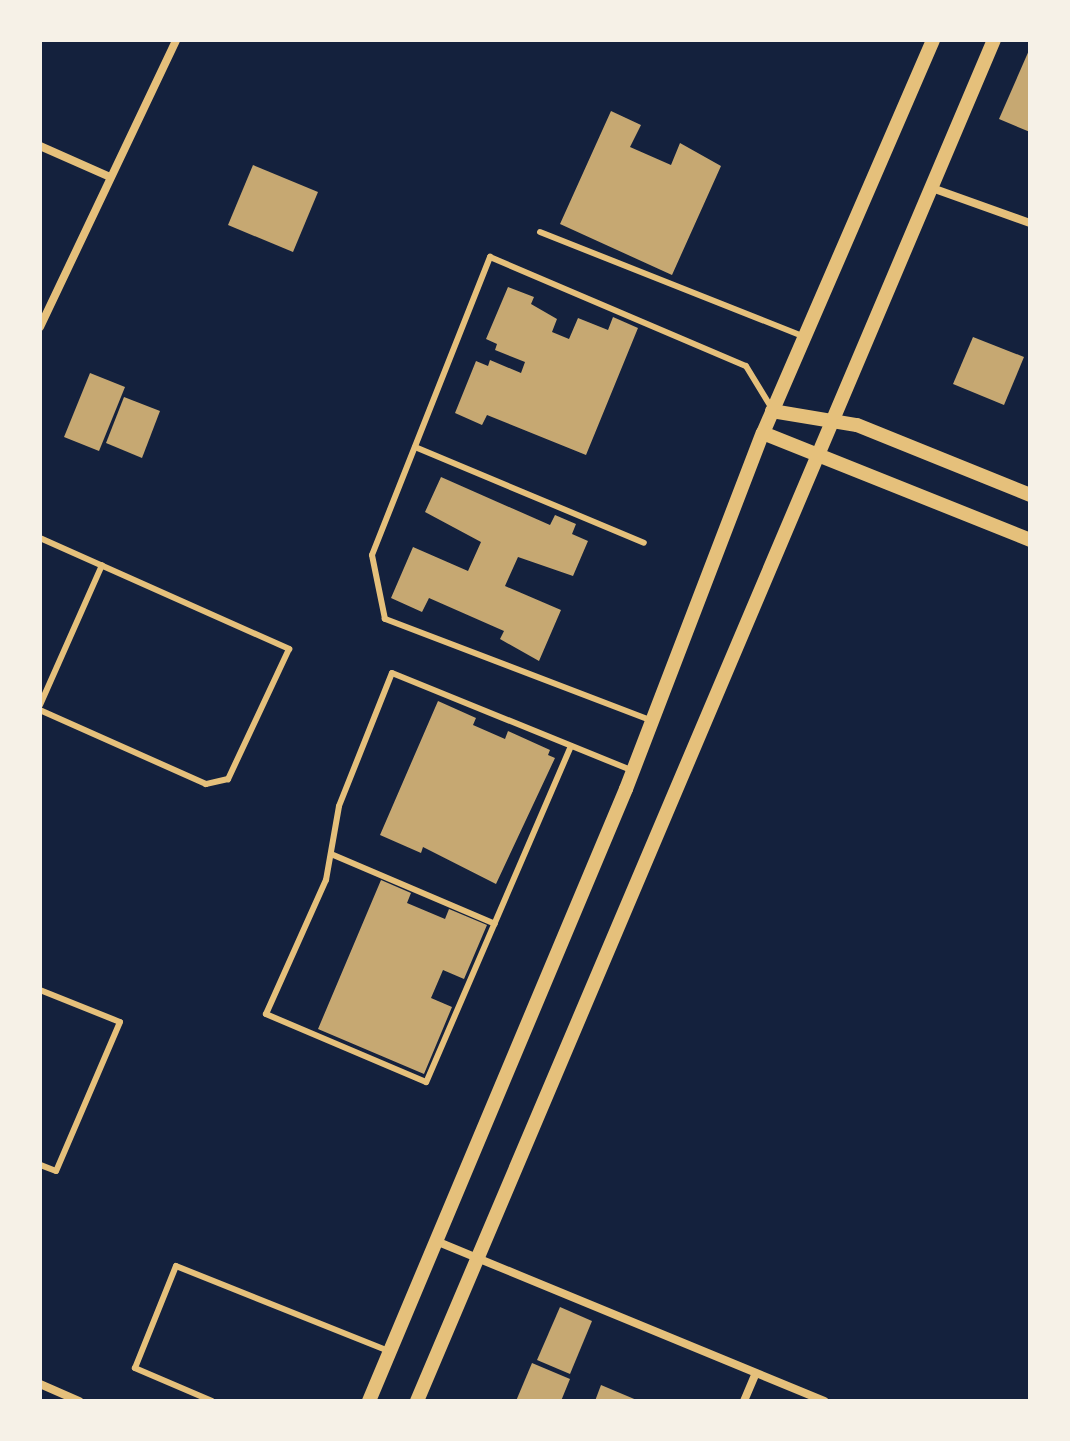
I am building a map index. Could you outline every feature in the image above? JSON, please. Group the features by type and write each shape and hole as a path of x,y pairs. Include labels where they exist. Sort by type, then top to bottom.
{"street":[{"path":"40,327 176,40"},
{"path":"369,1401 633,771 772,411 933,40"},
{"path":"417,1401 994,40"},
{"path":"40,146 110,177"},
{"path":"932,188 1030,223"},
{"path":"772,411 833,419 1030,495"},
{"path":"763,433 820,453 1030,540"},
{"path":"436,1241 824,1401"},
{"path":"744,1401 756,1373"},
{"path":"40,1384 79,1401"}],"lane":[{"path":"540,232 805,337"},
{"path":"652,721 385,619 372,555 490,257 746,366 772,411"},
{"path":"415,447 644,543"},
{"path":"40,538 102,565 289,649 228,779 206,784 40,707 102,565"},
{"path":"571,746 426,1082 266,1014 326,880 339,806 392,673 633,771"},
{"path":"331,854 495,924"},
{"path":"40,990 120,1022 56,1171 40,1165"},
{"path":"212,1401 135,1368 176,1266 389,1351"}],"building":[{"path":"1030,48 1030,132 999,119"},
{"path":"611,111 641,125 630,147 671,165 680,143 721,166 672,275 560,224"},
{"path":"253,165 318,192 293,252 228,225"},
{"path":"508,287 534,297 531,304 557,319 552,332 569,339 578,318 608,330 613,317 638,328 586,455 487,415 482,425 455,413 476,361 488,366 490,360 521,373 525,362 495,350 497,344 486,339"},
{"path":"973,337 1024,357 1004,405 953,384"},
{"path":"90,373 125,387 99,451 64,437"},
{"path":"124,397 160,411 142,458 106,443"},
{"path":"441,477 550,525 555,515 576,524 572,534 588,541 573,576 518,557 505,586 561,610 539,661 500,639 504,631 429,598 422,612 391,598 413,547 468,571 481,542 425,512"},
{"path":"438,701 476,718 473,725 505,739 508,731 550,750 548,755 555,758 496,884 423,847 421,853 380,835"},
{"path":"381,880 411,893 407,903 445,919 449,909 487,925 464,979 443,970 431,998 452,1007 424,1074 318,1029"},
{"path":"560,1307 592,1321 570,1374 537,1360"},
{"path":"532,1363 570,1379 561,1401 516,1401"},
{"path":"601,1385 639,1401 595,1401"}]}
